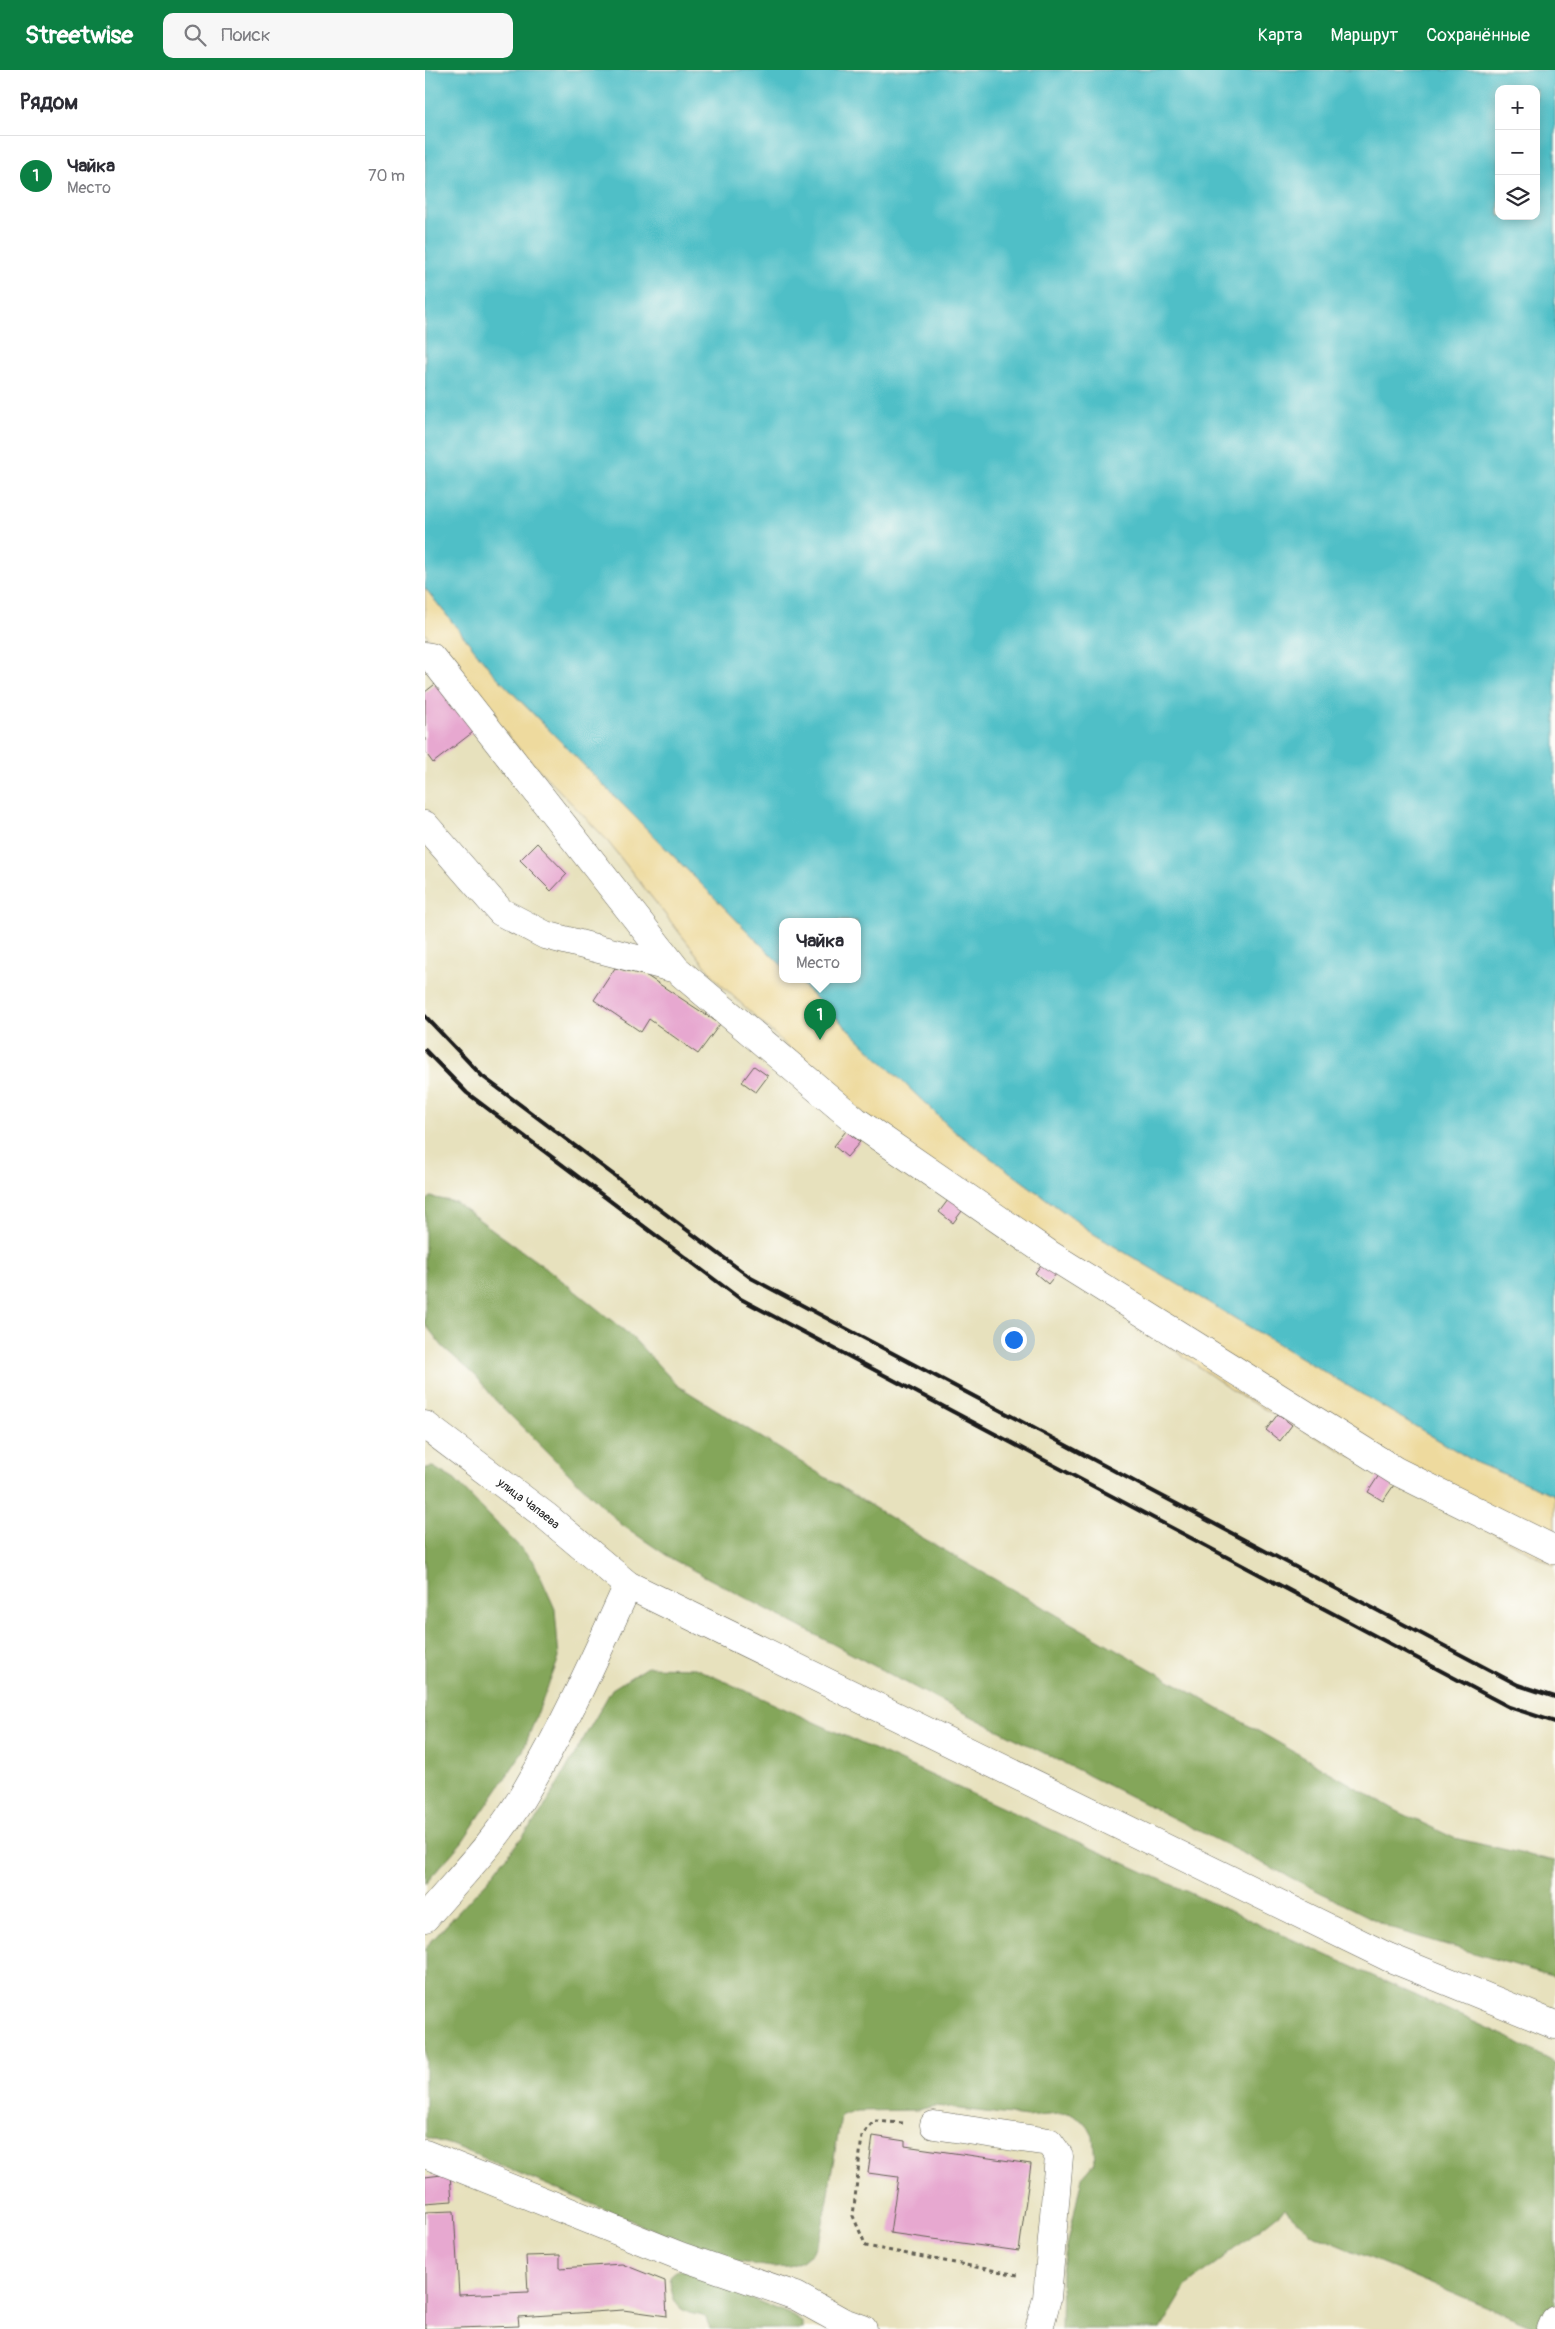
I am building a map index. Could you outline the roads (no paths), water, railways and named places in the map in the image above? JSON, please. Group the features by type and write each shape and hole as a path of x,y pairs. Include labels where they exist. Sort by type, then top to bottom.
{"main road":[{"path":"425,656 431,657 440,668 676,969 856,1121 1049,1254 1396,1472 1555,1550"},
{"path":"425,825 501,912 545,935 676,969"},
{"name":"улица Чапаева","path":"425,1425 547,1517 628,1585 1388,1957 1555,2025"},
{"path":"425,1918 476,1859 520,1801 586,1680 628,1585"},
{"path":"934,2125 1049,2142 1059,2156 1047,2298 1039,2329"},
{"path":"425,2154 680,2256 796,2296 848,2327"},
{"path":"1551,2329 1555,2320"}],"water":[{"path":"425,70 1555,70 1555,1495 1477,1463 1094,1234 954,1131 800,983 861,983 861,918 779,918 779,963 494,674 425,588"}],"railway":[{"path":"425,1016 482,1076 751,1278 1518,1685 1555,1697"},
{"path":"425,1050 467,1093 739,1298 1509,1707 1555,1722"}],"place":[{"name":"Чайка","path":"820,1040"}]}
